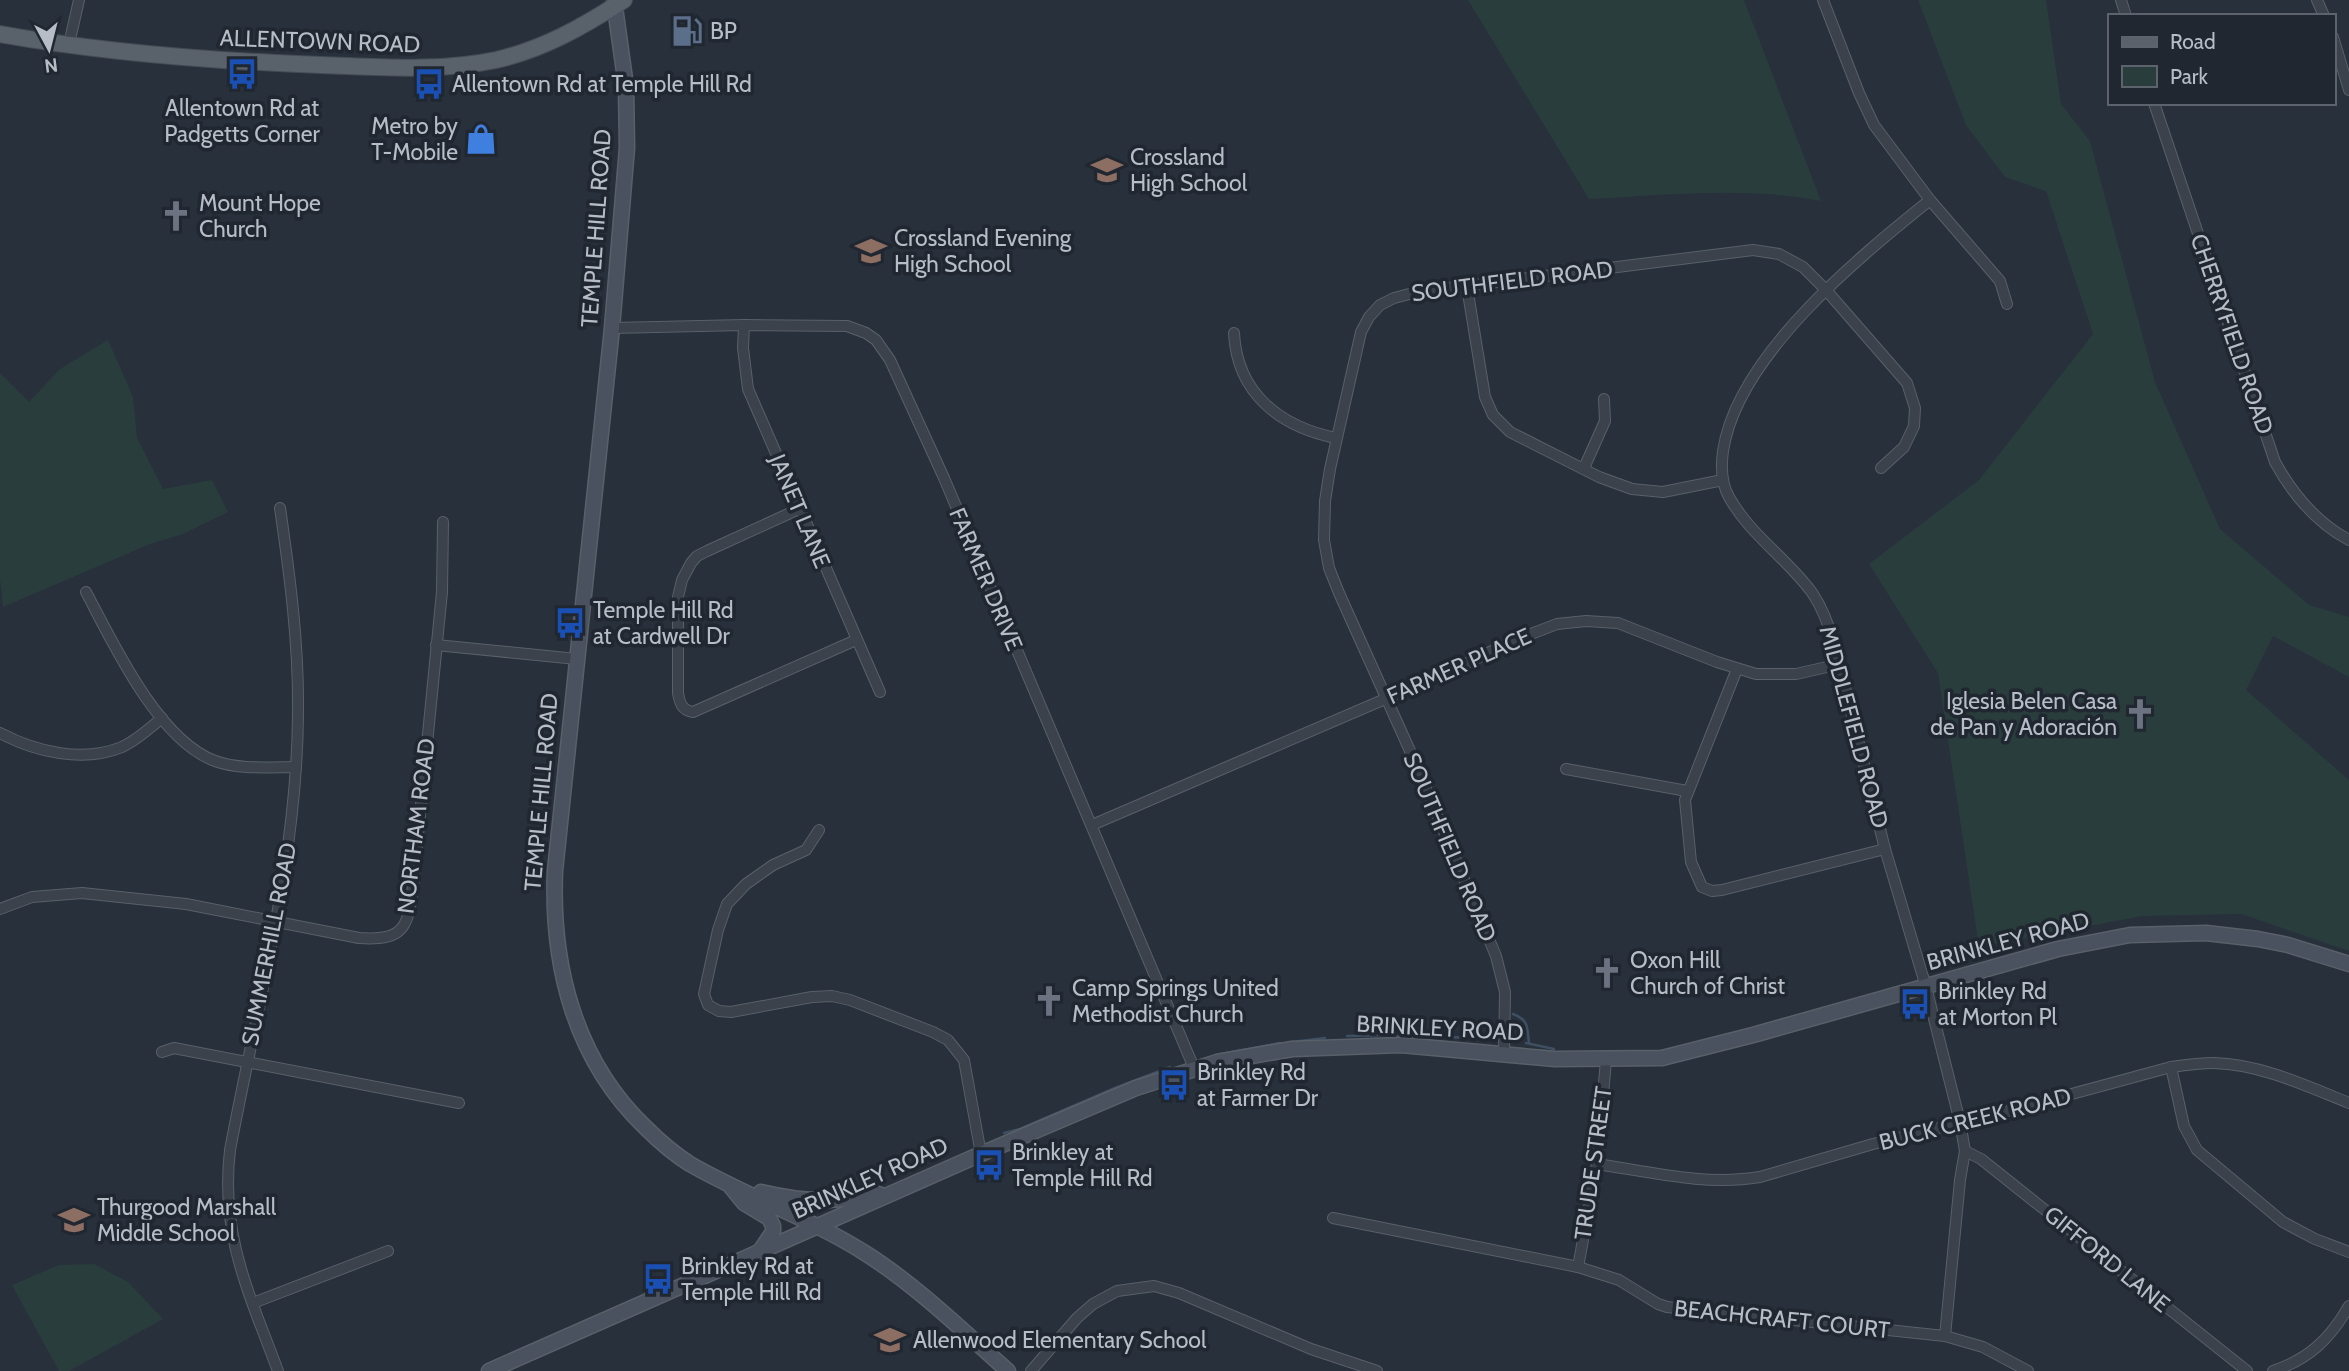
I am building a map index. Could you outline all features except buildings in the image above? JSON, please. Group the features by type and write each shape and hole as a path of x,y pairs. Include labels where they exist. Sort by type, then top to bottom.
{"main road":[{"name":"ALLENTOWN ROAD","path":"0,34 69,44 240,61 434,68 496,60 533,49 586,25 618,2"},
{"name":"TEMPLE HILL ROAD","path":"618,2 626,86 627,148 612,328 553,901 557,950 566,993 575,1023 620,1102 662,1144 689,1163 820,1226 865,1253 925,1296 1008,1371"},
{"name":"BRINKLEY ROAD","path":"489,1371 1136,1088 1194,1068 1253,1054 1332,1046 1401,1045 1555,1059 1662,1058 2088,942 2130,935 2206,933 2258,939 2288,945 2349,964"},
{"path":"729,1184 796,1200 846,1199 898,1191"},
{"path":"729,1184 744,1203 769,1218 773,1226 774,1233 759,1252"}],"street":[{"path":"69,44 79,0"},
{"path":"1823,0 1858,93 1874,125 1930,200 2000,281 2007,304"},
{"path":"2335,44 2349,90"},
{"name":"CHERRYFIELD ROAD","path":"2155,105 2275,462 2301,499 2321,520 2349,540"},
{"name":"MIDDLEFIELD ROAD","path":"1930,200 1826,290 1786,331 1749,387 1727,434 1723,480 1727,494 1741,515 1815,596 1831,630 1885,849 1926,987 1961,1122 1965,1151 1945,1336"},
{"name":"SOUTHFIELD ROAD","path":"1504,1053 1506,1007 1503,976 1387,698 1339,593 1326,555 1325,501 1357,345 1366,321 1386,301 1403,295 1759,250 1779,254 1794,261 1826,290 1902,376 1913,397 1916,417 1910,436 1897,455 1881,468"},
{"path":"1467,287 1485,397 1493,415 1510,432 1612,482 1643,491 1663,492 1723,480"},
{"name":"JANET LANE","path":"744,325 743,348 748,389 880,692"},
{"name":"FARMER DRIVE","path":"612,328 847,326 866,332 876,340 899,378 944,478 1194,1068"},
{"path":"1234,333 1238,364 1263,402 1295,426 1336,438"},
{"path":"1584,468 1605,421 1604,399"},
{"name":"SUMMERHILL ROAD","path":"278,1371 239,1266 231,1233 227,1189 230,1150 290,830 296,767 299,716 297,646 294,603 280,508"},
{"path":"799,509 697,556 691,563 681,580 678,597 680,704 693,712 856,640"},
{"name":"NORTHAM ROAD","path":"0,909 32,897 82,893 186,904 351,936 377,939 392,936 406,921 413,886 444,572 443,522"},
{"path":"86,592 126,668 162,718 190,747 216,761 233,766 296,767"},
{"name":"FARMER PLACE","path":"1092,825 1536,631 1572,622 1618,623 1756,674 1807,673 1840,664"},
{"path":"436,645 577,659"},
{"path":"1737,669 1687,791 1684,809 1691,862 1697,880 1705,889 1722,890 1885,849"},
{"path":"0,733 24,746 45,751 95,754 123,746 162,718"},
{"path":"1566,769 1687,791"},
{"path":"820,830 806,850 773,865 746,884 727,904 718,930 704,994 708,1005 719,1011 731,1012 812,997 832,996 850,1000 948,1040 964,1060 981,1154"},
{"path":"162,1052 174,1048 459,1103"},
{"name":"TRUDE STREET","path":"1578,1267 1597,1164 1606,1060"},
{"name":"BUCK CREEK ROAD","path":"1597,1164 1692,1179 1736,1180 1771,1174 1873,1144 2013,1111 2171,1067 2213,1063 2243,1066 2270,1073 2349,1102"},
{"path":"2171,1067 2184,1126 2197,1150 2283,1222 2315,1239 2349,1252"},
{"name":"GIFFORD LANE","path":"1965,1151 1981,1159 2247,1371"},
{"name":"BEACHCRAFT COURT","path":"1333,1218 1578,1267 1619,1280 1667,1307 1945,1336 1983,1347 2028,1371"},
{"path":"253,1303 388,1251"},
{"path":"1031,1371 1077,1318 1093,1304 1117,1291 1154,1286 1179,1293 1311,1349 1377,1371"},
{"path":"2273,1371 2303,1359 2318,1348 2333,1332 2349,1307"}],"green space":[{"path":"1468,0 1744,0 1821,201 1792,196 1734,193 1589,199"},
{"path":"1918,0 2046,0 2061,104 2090,141 2155,382 2220,529 2309,605 2349,617 2349,677 2273,636 2246,690 2349,780 2349,951 2241,914 2142,916 1979,947 1938,673 1869,564 1979,480 2093,334 2046,191 2005,177 1966,125"},
{"path":"108,340 133,397 137,438 163,489 212,480 228,512 183,534 150,544 3,607 0,579 0,373 29,402 60,369"},
{"path":"94,1264 128,1282 163,1319 69,1371 59,1371 12,1285 59,1265"}],"waterway":[{"path":"1513,1014 1525,1022 1529,1043"},
{"path":"1347,1036 1384,1035"},
{"path":"1397,1036 1483,1038"},
{"path":"1292,1042 1325,1038"},
{"path":"1221,1054 1280,1043"},
{"path":"1526,1043 1554,1049"},
{"path":"1004,1133 1020,1129 1170,1067"}],"place":[{"name":"BP","path":"687,31"},
{"name":"Allentown Rd at Padgetts Corner","path":"242,74"},
{"name":"Allentown Rd at Temple Hill Rd","path":"429,84"},
{"name":"Metro by T-Mobile","path":"481,139"},
{"name":"Crossland High School","path":"1107,170"},
{"name":"Mount Hope Church","path":"176,216"},
{"name":"Crossland Evening High School","path":"871,251"},
{"name":"Temple Hill Rd at Cardwell Dr","path":"570,623"},
{"name":"Iglesia Belen Casa de Pan y Adoración","path":"2140,714"},
{"name":"Oxon Hill Church of Christ","path":"1607,973"},
{"name":"Camp Springs United Methodist Church","path":"1049,1001"},
{"name":"Brinkley Rd at Morton Pl","path":"1915,1004"},
{"name":"Brinkley Rd at Farmer Dr","path":"1174,1085"},
{"name":"Brinkley at Temple Hill Rd","path":"989,1165"},
{"name":"Thurgood Marshall Middle School","path":"74,1220"},
{"name":"Brinkley Rd at Temple Hill Rd","path":"658,1279"},
{"name":"Allenwood Elementary School","path":"890,1340"}]}
